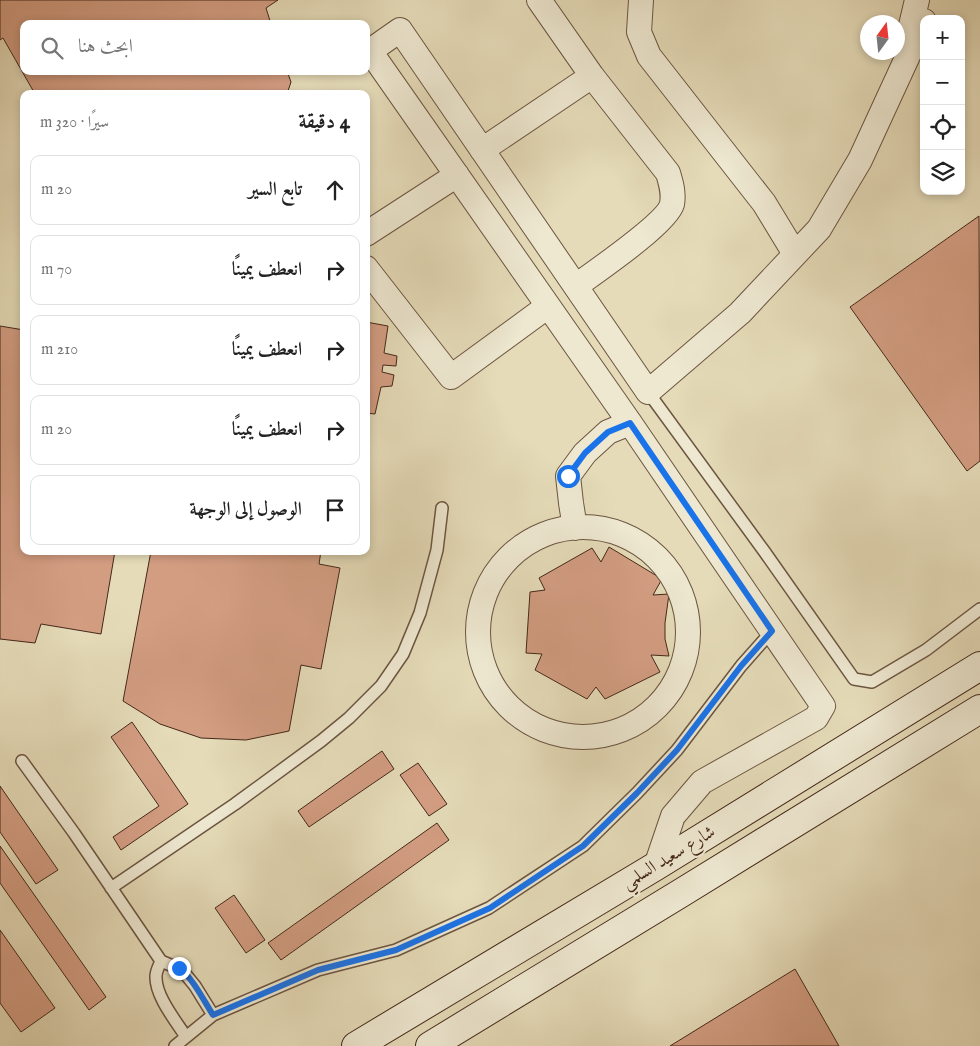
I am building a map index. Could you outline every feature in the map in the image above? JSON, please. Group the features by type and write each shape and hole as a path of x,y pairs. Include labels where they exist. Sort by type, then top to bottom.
{"street":[{"path":"539,0 592,76 668,173 672,186 672,204 660,221 576,286"},
{"path":"641,0 639,32 649,56 764,203 795,254"},
{"path":"896,80 918,0"},
{"path":"926,15 933,0"},
{"path":"656,866 673,816 702,782 816,718 824,706 630,423 370,51 400,30 648,392 740,313 818,229 860,160 920,29"},
{"path":"482,150 592,76"},
{"path":"370,231 456,175"},
{"path":"370,273 451,377 548,306"},
{"path":"575,528 570,503 568,476 585,453 608,432 630,423"},
{"path":"564,528 575,528 599,528 632,538 660,560 680,588 689,622 686,657 680,673 673,689 650,715 619,732 584,738 550,733 518,717 494,692 480,660 476,625 484,591 503,562 531,540 564,528"},
{"name":"شارع سعيد السلمي","path":"356,1046 656,866 980,666"},
{"name":"شارع سعيد السلمي","path":"430,1046 980,709"}],"lane":[{"path":"648,392 764,551 854,679 872,682 926,650 980,608"},
{"path":"111,888 235,804 321,741 349,718 381,686 403,654 420,613 437,550 442,508"},
{"path":"175,1046 213,1015 318,970 396,950 490,908 583,846 637,793 677,750 741,666 772,631"},
{"path":"22,761 161,961 182,970 195,986 213,1015"},
{"path":"161,961 156,977 157,985 171,1014 186,1037"}],"building":[{"path":"0,0 278,0 266,8 270,20 20,20 20,68 3,38 0,40"},
{"path":"24,75 288,75 291,82 288,90 33,90"},
{"path":"979,216 980,461 967,471 850,307"},
{"path":"370,323 388,326 384,353 397,356 396,366 383,365 382,372 394,375 392,386 381,387 375,414 370,413"},
{"path":"0,326 20,329 20,555 114,555 101,634 41,624 35,643 0,639"},
{"path":"609,547 662,579 653,595 669,594 665,639 669,656 651,655 660,672 605,699 596,687 587,699 535,670 542,654 526,653 530,592 545,590 539,578 592,548 601,562"},
{"path":"150,555 320,555 319,564 340,568 321,669 301,665 289,731 246,740 201,738 160,724 123,701"},
{"path":"132,722 188,804 121,850 113,837 159,806 111,737"},
{"path":"382,751 394,769 309,827 298,811"},
{"path":"418,763 447,804 429,816 400,775"},
{"path":"0,786 58,870 36,884 0,832"},
{"path":"437,823 449,840 281,960 268,943"},
{"path":"0,846 106,997 89,1010 0,883"},
{"path":"234,895 265,940 246,953 215,908"},
{"path":"0,930 55,1008 21,1032 0,1003"},
{"path":"795,969 839,1046 670,1046"}],"route":[{"path":"179,968 195,986 213,1015 318,970 396,950 490,908 583,846 637,793 677,750 741,666 772,631 630,423 608,432 585,453 568,476"}]}
